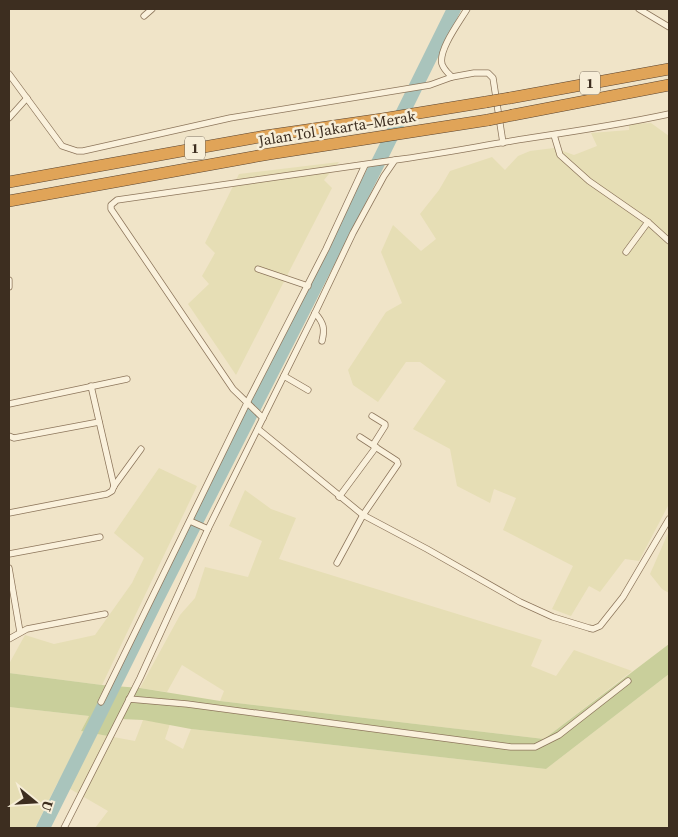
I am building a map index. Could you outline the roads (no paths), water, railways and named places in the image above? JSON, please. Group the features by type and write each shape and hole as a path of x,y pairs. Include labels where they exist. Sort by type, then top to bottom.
{"highway":[{"name":"Jalan Tol Jakarta–Merak","path":"9,182 265,136 486,102 669,69"},
{"name":"Jalan Tol Jakarta–Merak","path":"9,201 268,154 488,120 669,85"}],"street":[{"path":"144,16 152,9"},
{"path":"452,77 442,66 442,55 468,9"},
{"path":"639,9 669,27"},
{"path":"9,77 62,146 77,151 93,150 230,118 430,85 452,77 482,73 488,74 493,78 503,143"},
{"path":"9,118 27,98"},
{"path":"262,418 233,389 111,209 111,205 117,200 448,153 605,127 669,114"},
{"path":"554,135 560,155 589,181 648,222 669,241"},
{"path":"64,828 129,699 206,528 258,429 357,226 392,160"},
{"path":"101,702 192,522 247,403 308,286 365,165"},
{"path":"626,252 648,222"},
{"path":"258,269 308,286"},
{"path":"9,280 9,287"},
{"path":"316,313 323,322 324,333 322,341"},
{"path":"284,376 308,390"},
{"path":"9,404 127,379"},
{"path":"91,386 114,486"},
{"path":"339,497 375,446 385,426 385,424 372,416"},
{"path":"9,436 14,438 99,422"},
{"path":"258,429 363,515 426,548 520,602 554,617 593,629 600,626 624,597 669,519"},
{"path":"337,563 363,515 398,464 397,461 360,437"},
{"path":"9,513 107,494 112,491 141,449"},
{"path":"192,522 206,528"},
{"path":"9,554 100,537"},
{"path":"9,568 20,632"},
{"path":"9,639 20,632 45,625 105,614"},
{"path":"129,699 186,704 502,746 535,747 559,735 628,681"}],"waterway":[{"path":"43,828 454,9"}]}
